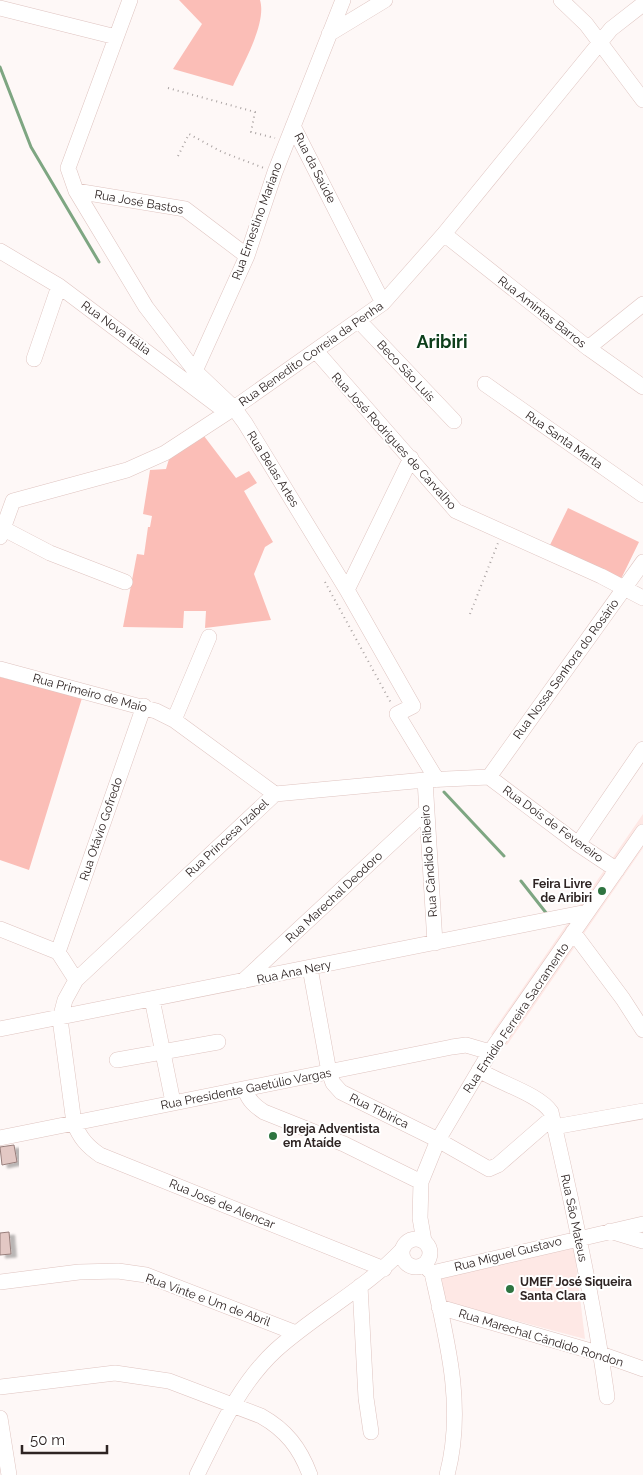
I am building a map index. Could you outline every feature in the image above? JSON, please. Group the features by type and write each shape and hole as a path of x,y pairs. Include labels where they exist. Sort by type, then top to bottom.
{"street":[{"path":"0,8 19,5 116,37 130,0"},
{"name":"Rua da Saúde","path":"343,0 294,126 383,303"},
{"path":"329,34 385,0"},
{"path":"561,0 586,24 599,44 643,100"},
{"name":"Rua Benedito Correia da Penha","path":"6,498 127,470 148,462 231,410 383,303 444,234 611,29 643,4"},
{"name":"Rua Belas Artes","path":"116,37 68,168 76,191 146,307 195,371 231,410 347,590 413,706 397,714 431,780"},
{"name":"Rua Ernestino Mariano","path":"195,371 247,256 294,126"},
{"name":"Rua José Bastos","path":"76,191 185,209 247,256"},
{"name":"Rua Amintas Barros","path":"444,234 588,348 643,388"},
{"name":"Rua Nova Itália","path":"0,251 59,286 231,410"},
{"path":"34,359 59,286"},
{"path":"588,348 643,304"},
{"name":"Beco São Luís","path":"359,321 454,421"},
{"name":"Rua José Rodrigues de Carvalho","path":"316,351 456,511 503,531 643,598"},
{"name":"Rua Santa Marta","path":"485,384 643,495"},
{"path":"347,590 411,458"},
{"path":"6,498 2,533 125,582"},
{"name":"Rua Nossa Senhora do Rosário","path":"489,777 643,562"},
{"path":"174,720 209,637"},
{"name":"Rua Primeiro de Maio","path":"0,669 144,706 174,720 275,794"},
{"name":"Rua Otávio Gofredo","path":"58,952 144,706"},
{"path":"578,844 643,749"},
{"name":"Rua Princesa Izabel","path":"60,1019 66,1000 76,980 275,794 431,780 489,777"},
{"name":"Rua Dois de Fevereiro","path":"489,777 578,844 617,870"},
{"name":"Rua Cândido Ribeiro","path":"431,780 426,811 435,943"},
{"name":"Rua Marechal Deodoro","path":"242,982 426,811"},
{"name":"Rua Emídio Ferreira Sacramento","path":"424,1241 420,1218 422,1182 438,1140 490,1052 643,832"},
{"name":"Rua Ana Nery","path":"0,1029 60,1019 587,912"},
{"path":"0,929 58,952 76,980"},
{"path":"573,932 642,1025"},
{"path":"310,968 329,1072"},
{"path":"152,999 164,1052 172,1102"},
{"path":"60,1019 74,1123"},
{"path":"117,1060 218,1042"},
{"name":"Rua Presidente Gaetúlio Vargas","path":"0,1138 172,1102 245,1090 466,1045 490,1052"},
{"path":"479,1070 497,1081 541,1101 546,1105 553,1123 643,1111"},
{"name":"Rua Tibirica","path":"329,1072 333,1083 340,1092 438,1140 484,1167 492,1168 553,1123"},
{"path":"245,1090 251,1102 264,1112 344,1144 422,1182"},
{"name":"Rua José de Alencar","path":"74,1123 79,1136 100,1155 384,1269"},
{"name":"Rua São Mateus","path":"553,1123 578,1237 601,1354 607,1397"},
{"name":"Rua Emídio Ferreira Sacramento","path":"384,1269 405,1245 420,1218"},
{"name":"Rua Miguel Gustavo","path":"428,1269 643,1224"},
{"path":"609,1231 643,1241"},
{"path":"428,1269 408,1264 403,1258 405,1245 416,1238 424,1241 431,1253 428,1269 439,1307 453,1380 456,1422 447,1475"},
{"path":"197,1475 231,1406 268,1358 296,1333 384,1269 408,1264"},
{"name":"Rua Vinte e Um de Abril","path":"0,1282 79,1272 118,1271 146,1275 296,1333"},
{"path":"360,1286 366,1398 371,1432"},
{"name":"Rua Marechal Cândido Rondon","path":"439,1307 601,1354 643,1369"},
{"path":"0,1387 115,1373 169,1381 261,1416 288,1435 298,1449 310,1475"},
{"path":"0,1418 9,1475"}],"path":[{"path":"168,88 255,112 251,132 287,142"},
{"path":"178,156 188,134 222,152 276,172"},
{"path":"470,614 503,531"}],"shaded area":[{"path":"179,0 260,0 260,20 257,32 233,86 173,69 202,24"},
{"path":"204,436 236,478 249,471 257,483 244,491 273,542 265,547 254,574 271,620 205,628 206,611 184,611 183,628 123,627 137,554 144,555 148,527 150,527 152,516 143,514 150,470 166,469 169,459"},
{"path":"568,508 639,542 621,579 550,545"},
{"path":"0,677 82,698 29,870 0,860"},
{"name":"Feira Livre de Aribiri","path":"643,814 643,848 507,1045 491,1034"},
{"name":"UMEF José Siqueira Santa Clara","path":"574,1247 585,1339 446,1302 439,1277"}],"building":[{"path":"14,1145 17,1162 2,1165 0,1147"},
{"path":"9,1232 11,1254 0,1255 0,1233"}],"waterway":[{"path":"0,67 31,147 99,262"},
{"path":"444,792 504,856"},
{"path":"521,881 547,914"}],"place":[{"name":"Feira Livre de Aribiri","path":"602,891"},
{"name":"Igreja Adventista em Ataíde","path":"273,1136"},
{"name":"UMEF José Siqueira Santa Clara","path":"510,1289"}],"district":[{"name":"Aribiri","path":"442,342"}]}
